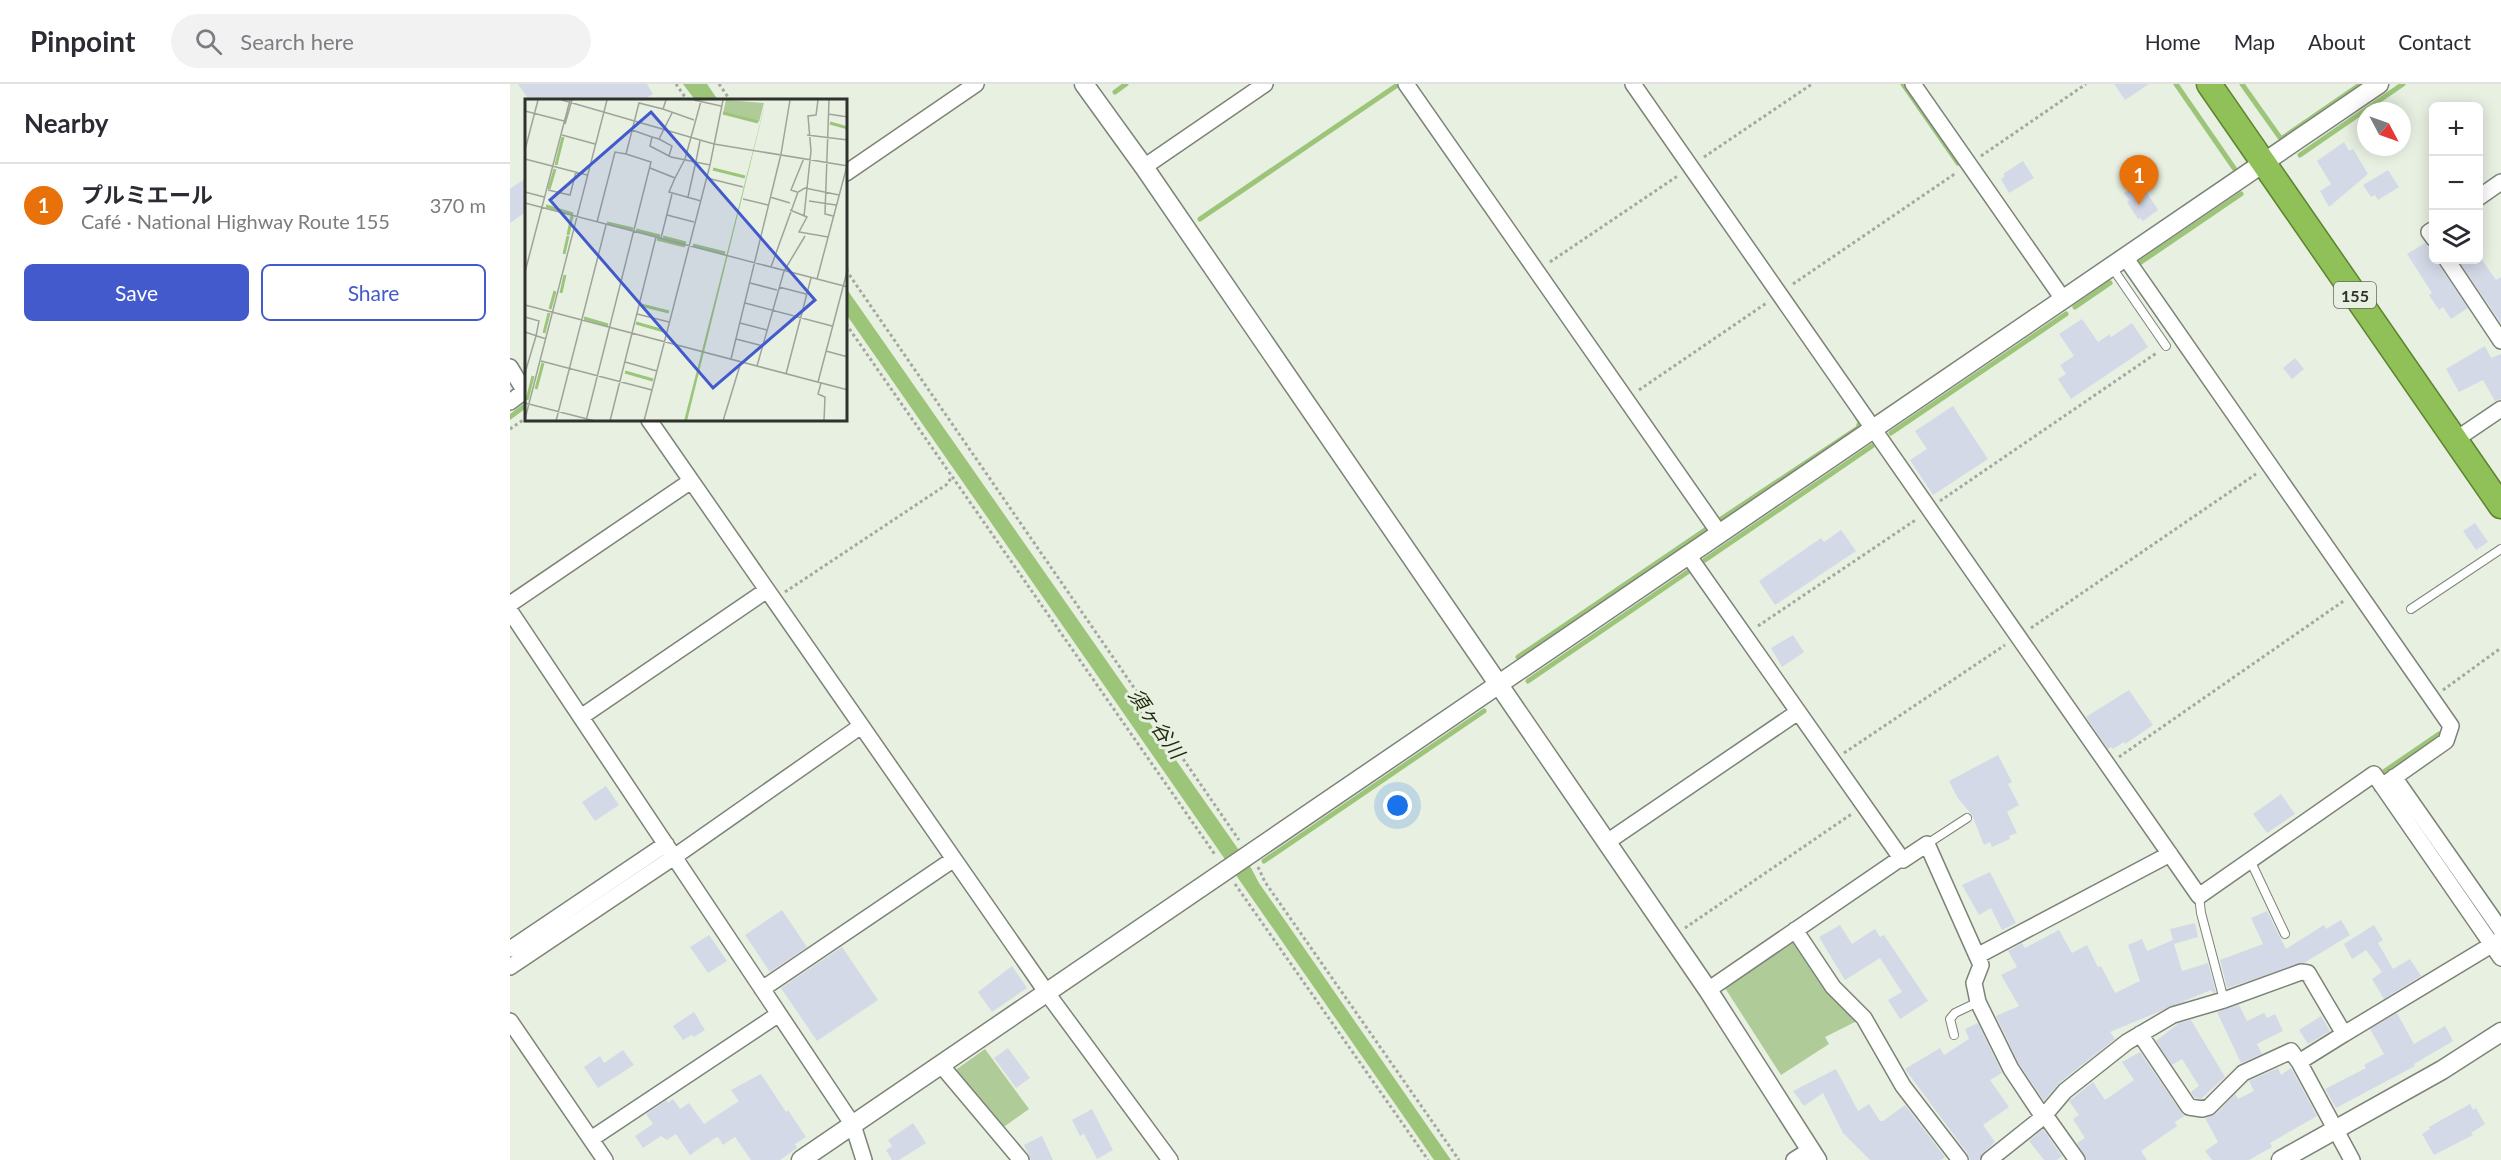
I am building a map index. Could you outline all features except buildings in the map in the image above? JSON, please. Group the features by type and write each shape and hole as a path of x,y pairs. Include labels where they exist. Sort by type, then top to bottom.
{"highway":[{"name":"155","path":"2209,84 2501,506"}],"street":[{"path":"848,172 976,84"},
{"path":"1084,84 1144,167 1708,990 1807,1156"},
{"path":"1144,167 1265,84"},
{"path":"1406,84 1720,534"},
{"path":"1633,84 2199,896 2374,774 2388,781 2501,930"},
{"path":"1913,84 2063,299"},
{"path":"801,1160 2379,84"},
{"path":"2483,195 2501,182"},
{"path":"2118,262 2270,465 2451,726 2446,741 2388,781"},
{"path":"2450,264 2501,341"},
{"path":"510,367 525,390"},
{"path":"510,402 525,392"},
{"path":"2455,440 2501,409"},
{"path":"650,422 1047,993 1170,1160"},
{"path":"510,604 691,481"},
{"path":"1688,555 1901,858"},
{"path":"581,717 770,595"},
{"path":"510,611 853,1125 864,1160"},
{"path":"1607,842 1798,712"},
{"path":"510,949 670,850 861,726"},
{"path":"2388,781 2496,942 2501,958"},
{"path":"1708,990 1901,858 1903,860 1927,844 1981,965 1974,983 1978,1002 2011,1069 2077,1160"},
{"path":"510,967 670,850"},
{"path":"1977,956 2170,854"},
{"path":"762,989 954,859"},
{"path":"1795,930 1833,987 1864,1018 1903,1086 1960,1160"},
{"path":"2299,1062 2496,942"},
{"path":"1989,1160 2044,1116 2065,1091 2127,1042 2173,1015 2224,1000 2301,972 2307,973 2344,1034"},
{"path":"591,1139 779,1014"},
{"path":"510,1021 605,1160"},
{"path":"2281,1160 2442,1070 2501,1032"},
{"path":"2140,1034 2189,1107 2202,1110 2209,1107 2243,1073 2291,1052 2299,1062 2352,1160"},
{"path":"941,1065 1021,1160"}],"lane":[{"path":"2118,262 2166,346"},
{"path":"2411,609 2501,549"},
{"path":"1927,844 1967,818"},
{"path":"2250,860 2285,934"},
{"path":"2199,896 2201,914 2224,1000"},
{"path":"1954,1035 1950,1019 1955,1013 1978,1002"}],"path":[{"path":"676,84 686,99"},
{"path":"719,84 729,99"},
{"path":"1536,272 1812,84"},
{"path":"1626,399 2086,84"},
{"path":"848,273 1265,882 1459,1160"},
{"path":"848,327 1428,1160"},
{"path":"1744,636 2166,346"},
{"path":"510,429 525,419"},
{"path":"1833,761 2270,465"},
{"path":"770,595 946,485 952,477"},
{"path":"2108,765 2357,591"},
{"path":"2432,698 2501,648"},
{"path":"1671,937 1864,806"}],"shaded area":[{"path":"683,84 707,84 717,99 694,99"},
{"path":"848,291 1250,866 1259,883 1451,1160 1434,1160 848,317"},
{"path":"1793,942 1800,942 1861,1019 1825,1037 1829,1044 1781,1075 1725,988"},
{"path":"985,1049 1029,1109 1001,1129 954,1071"}],"waterway":[{"path":"1115,92 1126,84"},
{"path":"1903,84 1958,163"},
{"path":"2176,84 2234,168"},
{"path":"2242,84 2281,139 2361,84"},
{"path":"2300,155 2403,84"},
{"path":"1200,219 1396,86"},
{"path":"2138,264 2241,194"},
{"path":"2075,307 2110,283"},
{"path":"1891,433 2066,314"},
{"path":"510,417 525,406"},
{"path":"1718,521 1858,428 1860,422 1857,417"},
{"path":"1705,560 1872,446"},
{"path":"1518,657 1708,528"},
{"path":"1528,681 1692,569"},
{"path":"1264,861 1484,711"},
{"path":"2382,773 2439,734"},
{"path":"2462,887 2493,932"},
{"path":"510,958 519,952"}],"place":[{"name":"プルミエール","path":"2139,205"}],"water label":[{"name":"須ヶ谷川","path":"1157,723"}]}
